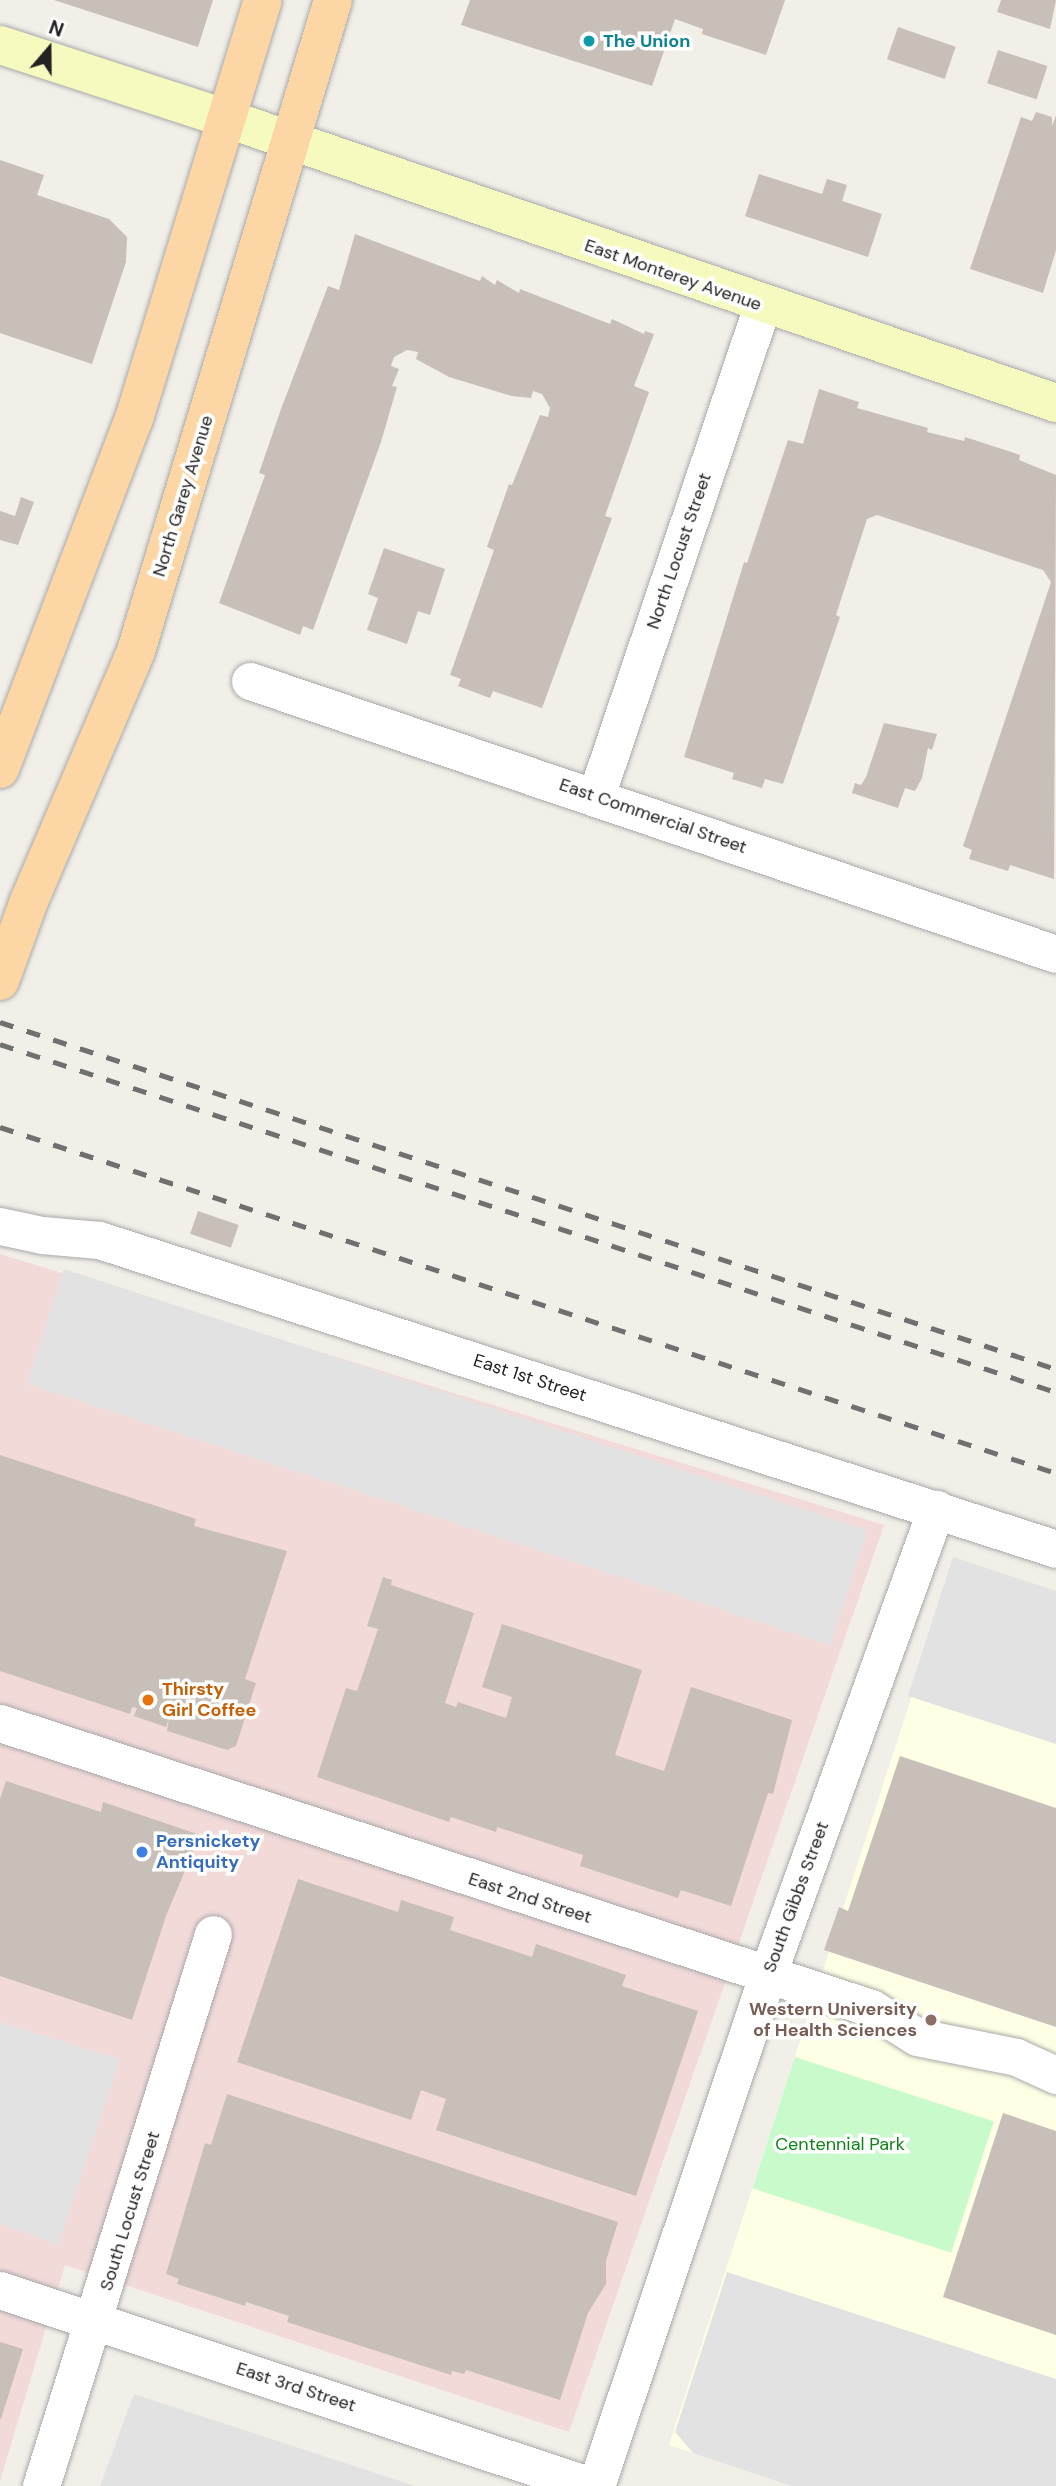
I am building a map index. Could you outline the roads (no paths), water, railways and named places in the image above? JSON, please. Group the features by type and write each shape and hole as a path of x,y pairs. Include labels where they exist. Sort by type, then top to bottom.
{"main road":[{"path":"0,769 134,419 263,0"},
{"name":"North Garey Avenue","path":"0,981 29,901 136,651 292,143 333,0"}],"street":[{"name":"East Monterey Avenue","path":"0,45 225,118 762,306 1056,403"},
{"name":"North Locust Street","path":"596,796 762,306"},
{"name":"East Commercial Street","path":"250,681 1056,954"},
{"name":"East 1st Street","path":"0,1226 99,1240 1056,1549"},
{"name":"South Gibbs Street","path":"593,2486 767,1976 936,1510"},
{"name":"East 2nd Street","path":"0,1723 871,2008 917,2037 1016,2057 1056,2075"},
{"name":"South Locust Street","path":"41,2486 96,2321 213,1934"},
{"name":"East 3rd Street","path":"0,2290 593,2486"}],"railway":[{"path":"0,1022 1056,1369"},
{"path":"0,1044 1056,1392"},
{"path":"0,1127 1056,1473"}],"place":[{"name":"The Union","path":"589,41"},
{"name":"Thirsty Girl Coffee","path":"148,1700"},
{"name":"Persnickety Antiquity","path":"142,1852"},
{"name":"Western University of Health Sciences","path":"931,2020"}],"park label":[{"name":"Centennial Park","path":"840,2144"}]}
